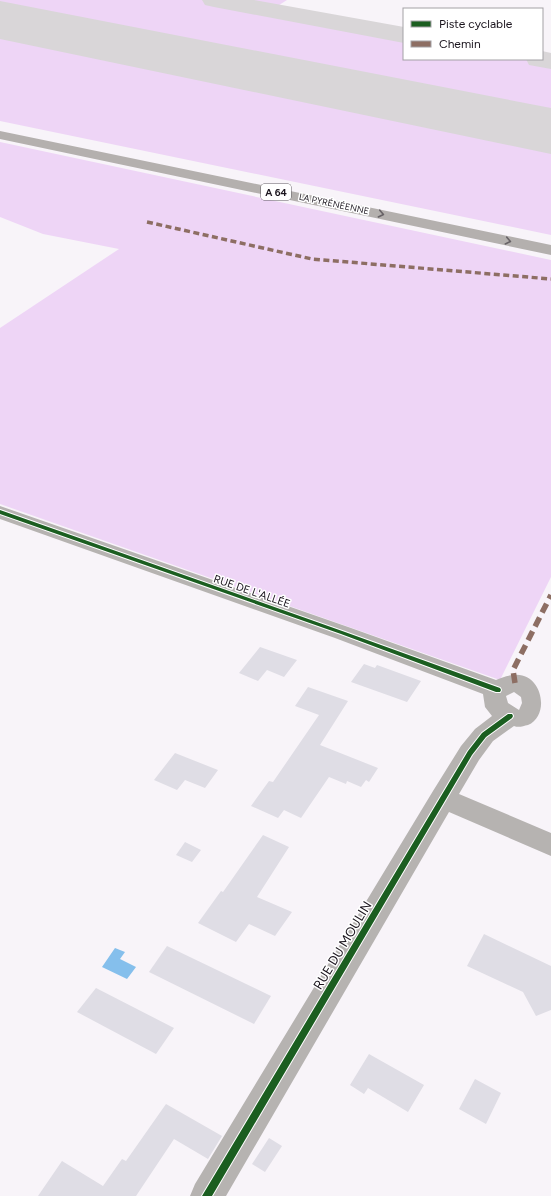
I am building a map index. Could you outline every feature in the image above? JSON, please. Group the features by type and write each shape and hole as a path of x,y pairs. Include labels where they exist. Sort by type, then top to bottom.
{"highway":[{"name":"LA PYRÉNÉENNE","path":"0,126 551,240"},
{"name":"LA PYRÉNÉENNE","path":"0,135 551,250"}],"street":[{"name":"RUE DE L'ALLÉE","path":"0,512 343,633 498,690"},
{"path":"515,683 530,687 541,696 547,709 534,716 526,718 510,716 497,707 494,695 498,690 508,684 515,683"},
{"name":"RUE DU MOULIN","path":"207,1196 470,753 484,735 510,716"},
{"path":"442,798 551,845"}],"shaded area":[{"path":"0,0 287,0 276,7 403,30 403,60 543,60 543,54 551,55 551,235 0,121"},
{"path":"0,142 551,260 551,577 500,680 0,504 0,328 119,249 43,234 0,217"}],"water":[{"path":"115,948 125,952 120,959 136,967 127,979 102,967"}],"building":[{"path":"260,647 297,660 284,677 267,670 258,681 239,673"},
{"path":"364,664 375,668 377,665 421,681 407,702 351,682"},
{"path":"308,687 348,701 320,745 378,768 369,782 366,780 361,787 347,781 346,784 329,777 301,818 284,810 278,818 251,806 269,781 273,782 319,715 295,706"},
{"path":"175,753 218,770 205,788 185,780 177,790 154,780"},
{"path":"263,835 289,847 257,897 292,912 275,936 249,924 236,942 198,923 221,891 223,892"},
{"path":"185,842 201,850 192,862 176,855"},
{"path":"484,934 551,966 551,1010 536,1016 523,992 467,966"},
{"path":"167,946 271,996 254,1024 149,972"},
{"path":"96,988 174,1028 156,1054 77,1012"},
{"path":"369,1054 424,1085 408,1112 368,1088 364,1094 350,1085"},
{"path":"475,1079 501,1093 486,1124 459,1109"},
{"path":"166,1104 222,1136 208,1159 174,1139 136,1196 38,1196 62,1161 103,1186 122,1159 126,1161"},
{"path":"269,1138 282,1146 265,1172 252,1164"}],"taxiway":[{"path":"214,0 403,35"},
{"path":"543,60 551,61"}],"runway":[{"path":"0,20 551,131"}],"marked path":[{"path":"147,222 312,259 551,279"},
{"path":"515,683 513,670 551,595"}],"cycle path":[{"path":"0,512 343,633 498,690"},
{"path":"207,1196 470,753 484,735 510,716"}]}
